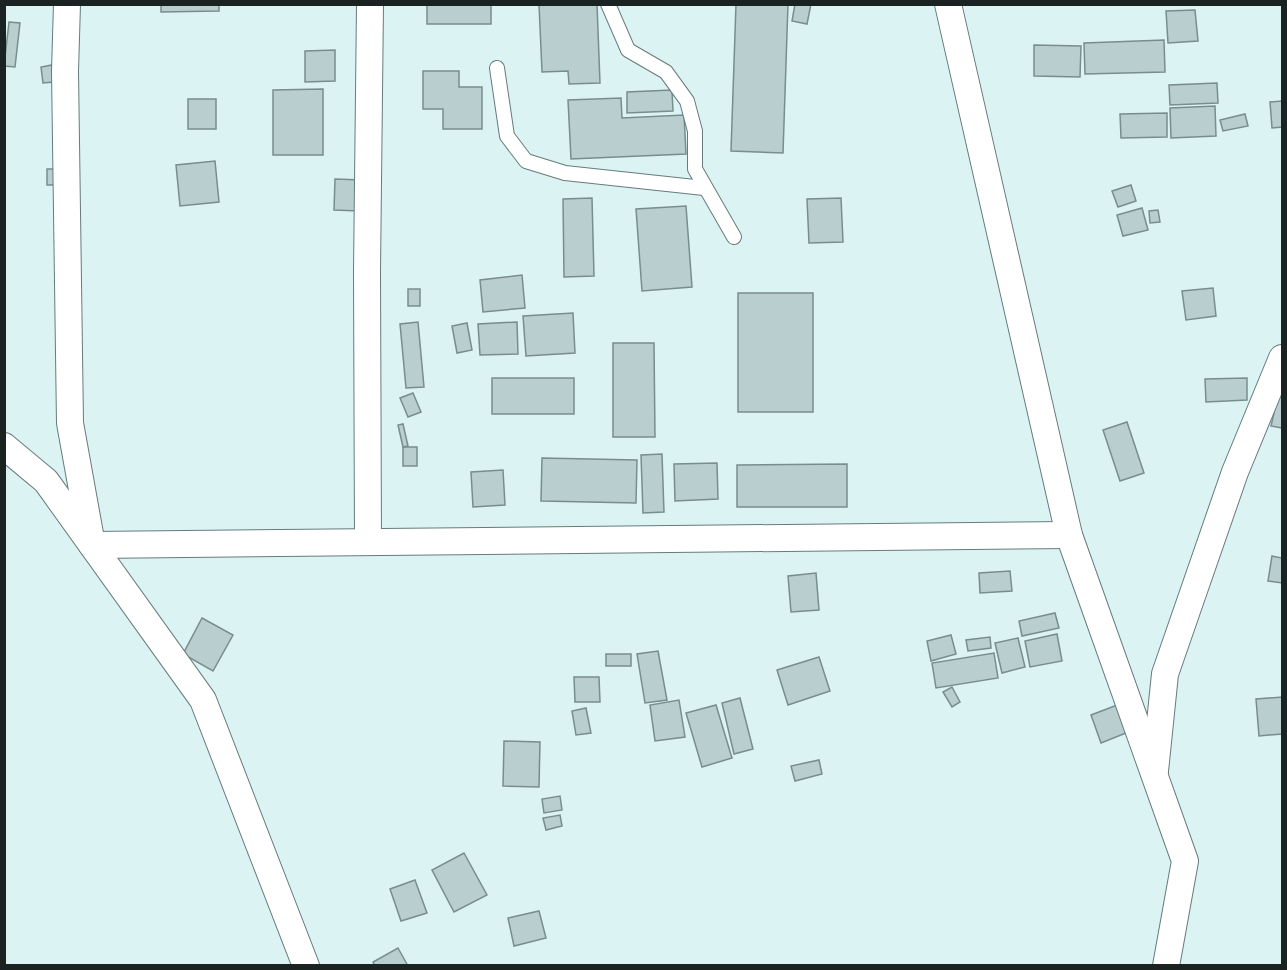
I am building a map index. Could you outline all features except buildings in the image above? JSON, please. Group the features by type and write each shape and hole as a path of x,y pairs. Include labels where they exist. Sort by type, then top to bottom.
{"street":[{"path":"67,4 65,71 70,423 92,545"},
{"path":"368,542 367,272 370,4"},
{"path":"948,4 1069,535 1185,861 1166,966"},
{"path":"1155,777 1165,674 1235,472 1282,358"},
{"path":"4,446 46,481 203,700 306,966"},
{"path":"92,545 1069,535"}],"lane":[{"path":"608,4 628,50 666,72 687,101 695,131 695,169 734,237"},
{"path":"497,68 507,136 526,161 566,173 704,188"}]}
